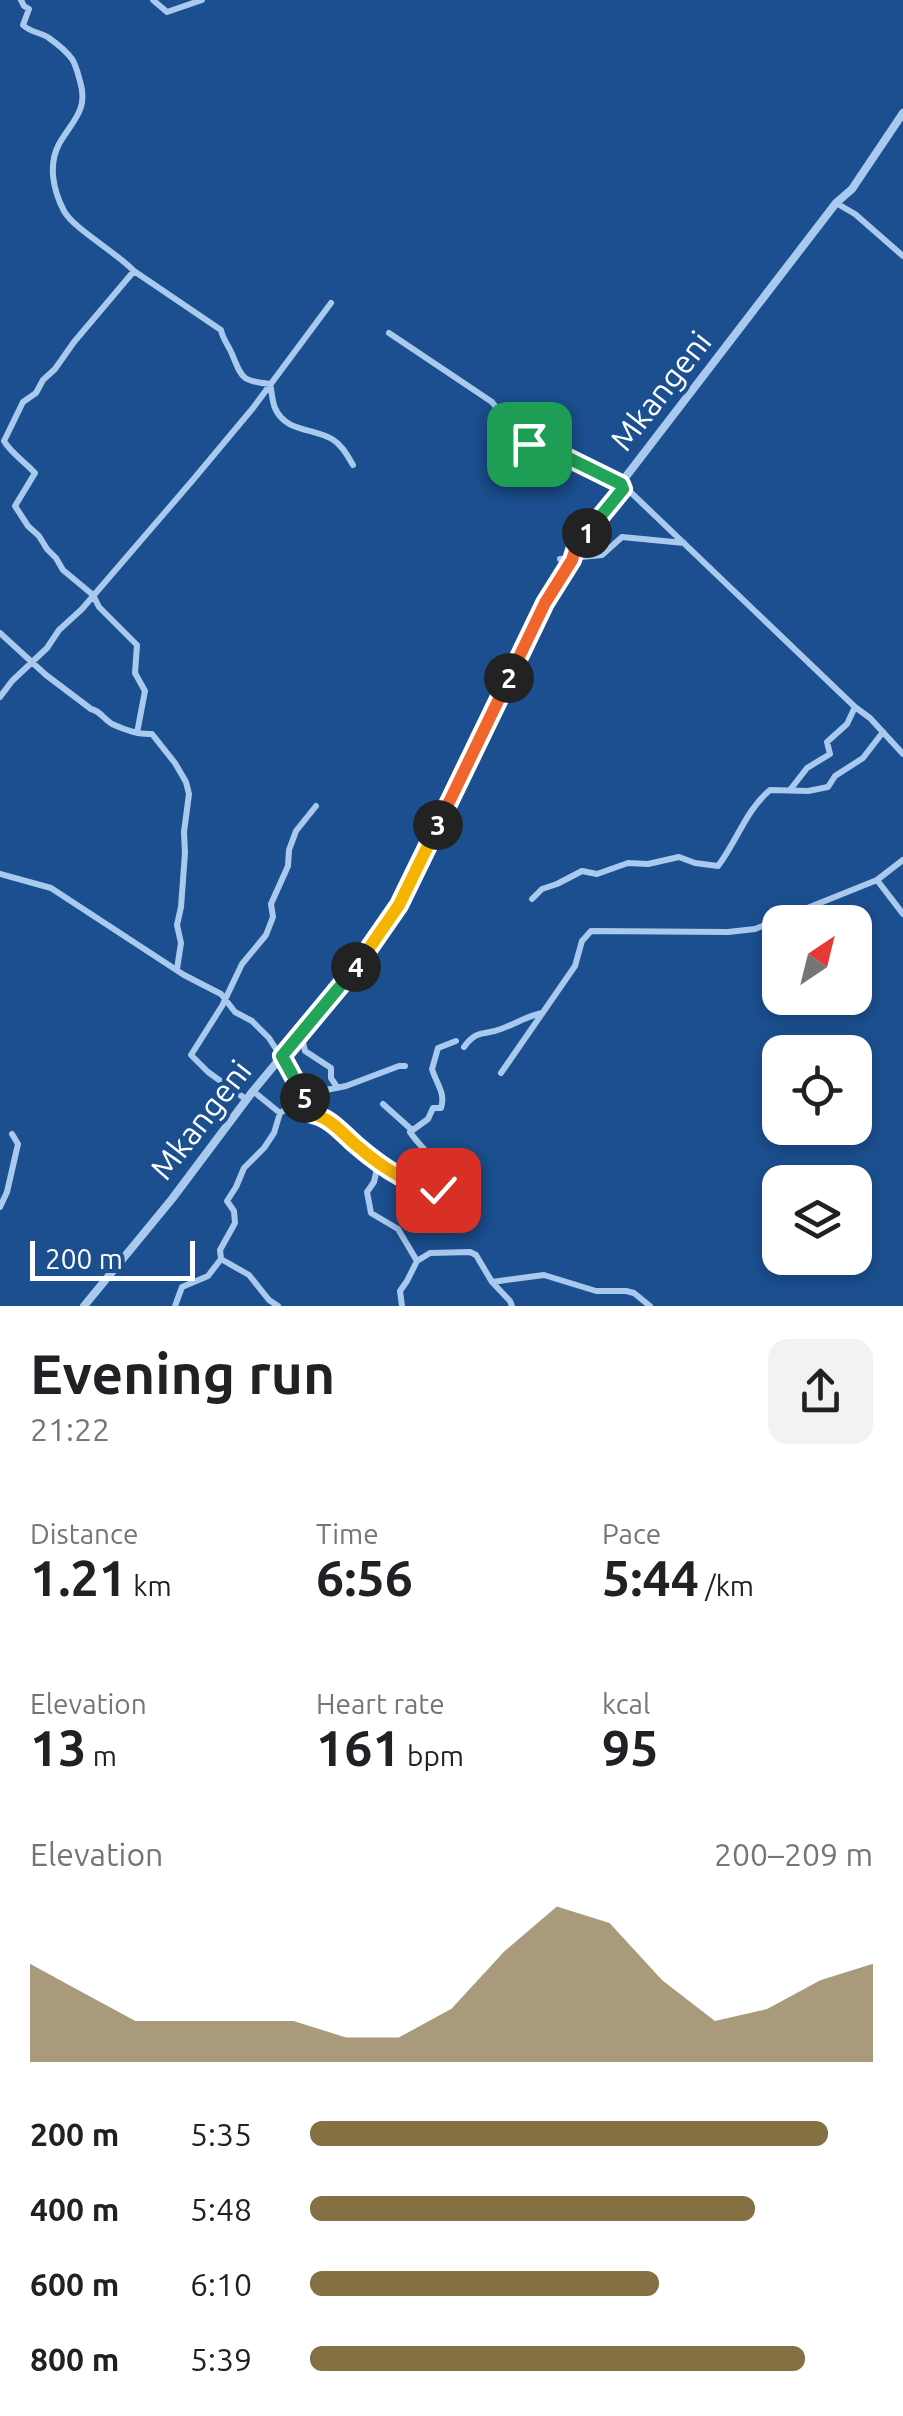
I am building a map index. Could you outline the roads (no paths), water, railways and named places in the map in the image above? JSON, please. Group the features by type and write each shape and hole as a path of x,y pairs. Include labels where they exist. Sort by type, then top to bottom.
{"street":[{"path":"21,0 29,9 23,25 30,32 47,36 71,58 84,94 81,108 56,156 52,184 66,216 134,271 221,330 240,375 270,384"},
{"path":"152,0 167,12 202,0"},
{"name":"Mkangeni","path":"84,1306 370,950 399,905 577,544 623,489 621,484 836,203 852,189 903,113"},
{"path":"836,203 855,214 903,256"},
{"path":"134,271 36,393 23,402 4,440 8,449 36,473 15,506 63,570 93,595 99,607 137,645 135,672 144,691 137,733"},
{"path":"0,697 192,481 332,303"},
{"path":"389,333 492,402 529,444 540,444 621,484 903,754"},
{"path":"270,384 278,415 294,427 332,439 353,464"},
{"path":"560,560 602,555 622,537 685,543"},
{"path":"0,632 46,675 91,710 100,711 110,723 134,734 152,734 182,773 189,794 176,970"},
{"path":"790,790 807,768 830,754 828,742 847,724 855,707"},
{"path":"532,898 542,888 582,871 597,874 628,863 648,864 679,857 718,866 758,800 770,790 828,787 835,776 863,758 884,732"},
{"path":"247,1100 208,1072 191,1054 226,999 242,964 266,936 273,917 271,904 288,866 296,831 316,806"},
{"path":"501,1073 574,966 582,941 591,931 728,932 755,928 877,880 903,860"},
{"path":"0,874 46,885 226,999 235,1012 252,1021 282,1056 312,1114 328,1120 378,1164 431,1189 446,1190 453,1183"},
{"path":"877,880 903,914"},
{"path":"464,1047 482,1032 542,1013"},
{"path":"301,1032 306,1050 329,1065 337,1087"},
{"path":"412,1130 428,1118 433,1108 441,1108 441,1088 432,1069 438,1048 456,1042"},
{"path":"175,1306 182,1287 208,1276 220,1260 220,1250 235,1222 227,1201 244,1168 274,1133 280,1113 322,1092 405,1066"},
{"path":"253,1091 280,1113"},
{"path":"383,1104 412,1130"},
{"path":"412,1130 417,1142 453,1183 471,1217"},
{"path":"0,1208 18,1144 12,1134"},
{"path":"378,1164 367,1192 372,1213 398,1230 416,1261"},
{"path":"402,1306 400,1290 416,1261 430,1252 470,1252 512,1306"},
{"path":"220,1260 249,1275 278,1306"},
{"path":"492,1282 544,1275 596,1292 626,1291 650,1306"}]}
